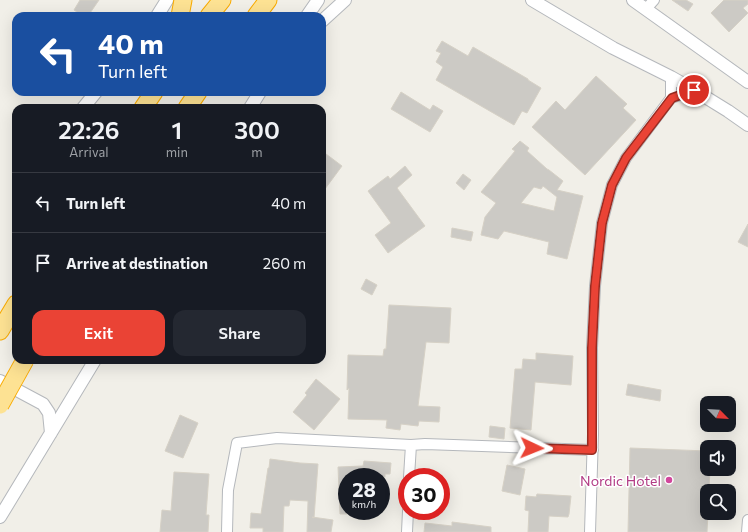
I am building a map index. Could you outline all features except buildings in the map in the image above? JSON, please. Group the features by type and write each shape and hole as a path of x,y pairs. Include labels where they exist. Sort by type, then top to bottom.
{"highway":[{"path":"181,12 183,0"},
{"path":"212,12 222,0"},
{"path":"259,12 268,0"},
{"path":"0,330 12,310"},
{"path":"0,404 23,364"}],"street":[{"path":"160,12 167,0"},
{"path":"310,12 318,0"},
{"path":"532,0 613,48 694,90 748,125"},
{"path":"633,0 650,4 748,82"},
{"path":"326,17 341,1"},
{"path":"671,77 672,98"},
{"path":"590,532 592,348 595,286 602,223 612,185 626,158 672,98 694,90"},
{"path":"86,104 93,96"},
{"path":"0,517 92,364"},
{"path":"0,381 43,404 49,413 51,433"},
{"path":"227,532 228,490 237,443 277,438 411,445 425,444 592,450"},
{"path":"410,468 411,445"},
{"path":"407,532 408,520"},
{"path":"747,532 748,520"}],"place":[{"name":"Nordic Hotel","path":"669,480"}],"route":[{"path":"532,448 592,450 592,348 595,286 602,223 612,185 626,158 672,98 694,90"}]}
